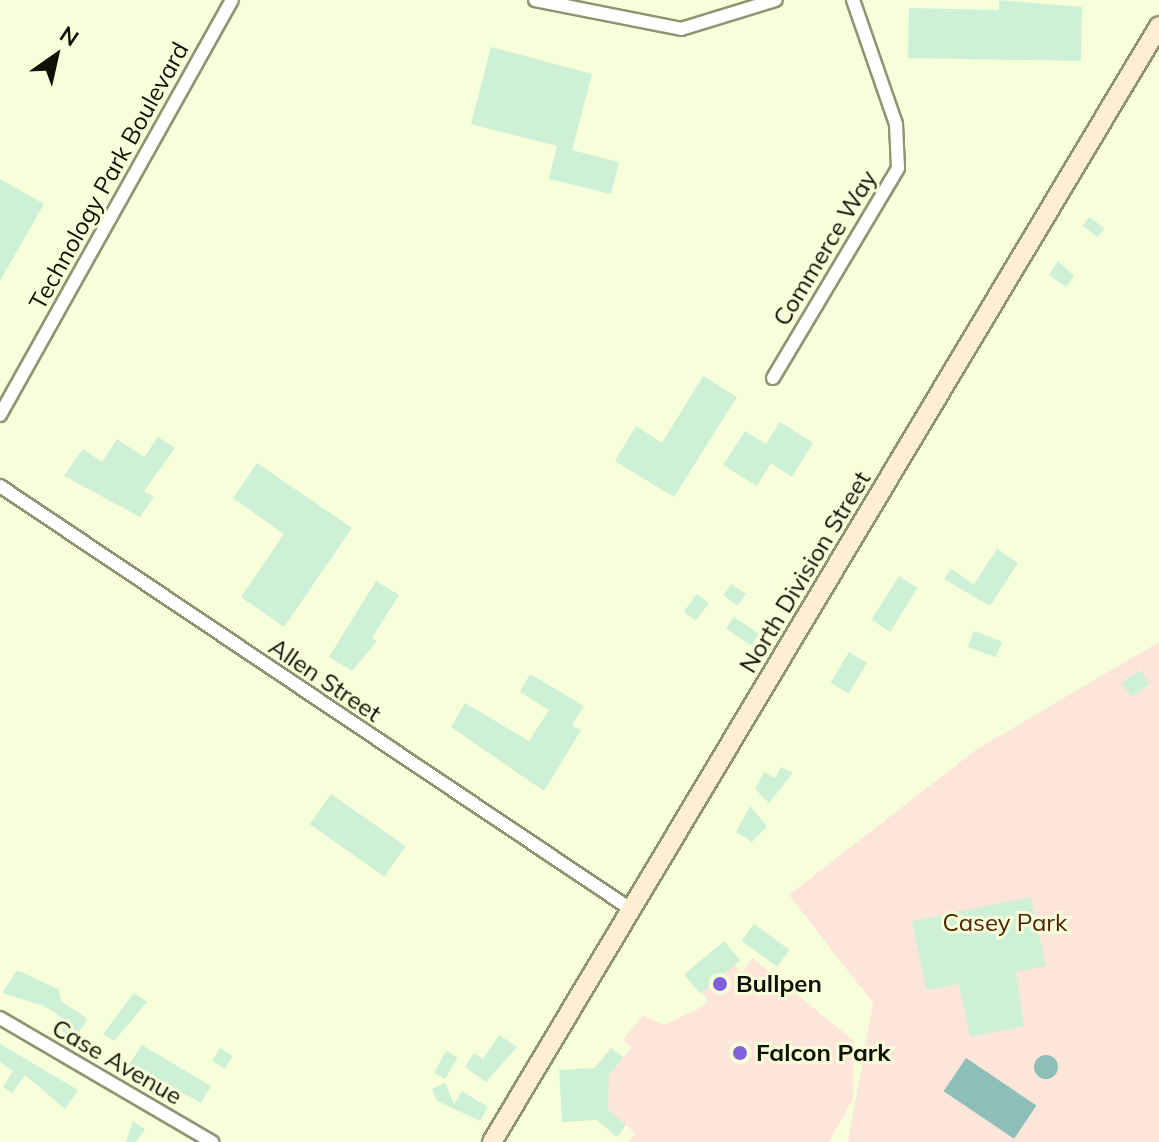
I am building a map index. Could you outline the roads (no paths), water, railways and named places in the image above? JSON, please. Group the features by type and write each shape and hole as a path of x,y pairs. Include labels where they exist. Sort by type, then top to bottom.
{"street":[{"name":"Technology Park Boulevard","path":"0,415 232,0"},
{"path":"535,0 681,29 776,0"},
{"name":"Commerce Way","path":"773,378 898,168 896,124 853,0"},
{"name":"North Division Street","path":"492,1142 629,908 1159,26"},
{"name":"Allen Street","path":"0,486 629,908"},
{"name":"Case Avenue","path":"0,1018 212,1142"}],"water":[{"path":"1046,1055 1054,1059 1058,1067 1054,1075 1046,1079 1038,1075 1034,1067 1038,1059"},
{"path":"966,1058 1036,1106 1014,1139 944,1091"}],"place":[{"name":"Bullpen","path":"720,984"},
{"name":"Falcon Park","path":"740,1053"}],"park label":[{"name":"Casey Park","path":"1005,923"}]}
